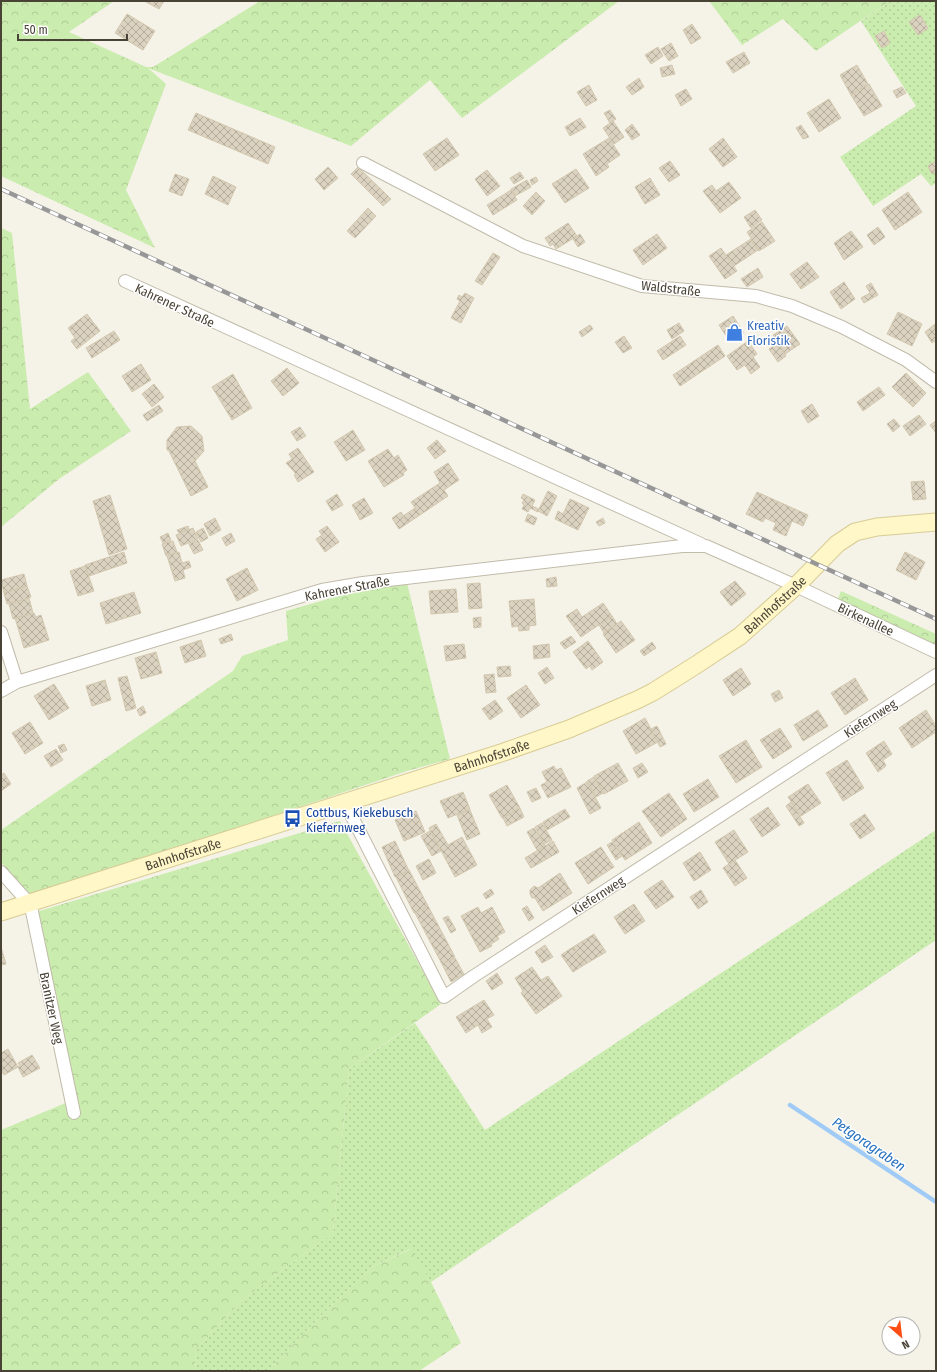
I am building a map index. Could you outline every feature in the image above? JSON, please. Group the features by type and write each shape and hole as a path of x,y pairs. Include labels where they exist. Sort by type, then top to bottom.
{"main road":[{"name":"Bahnhofstraße","path":"1,912 504,752 569,729 638,700 740,636 796,586 837,544 855,532 877,527 936,522"}],"street":[{"name":"Waldstraße","path":"364,163 523,246 642,286 756,296 792,306 842,327 906,360 936,382"},
{"name":"Kahrener Straße","path":"125,281 796,586"},
{"name":"Kahrener Straße","path":"1,691 17,682 322,590 363,583 682,546 706,546"},
{"name":"Birkenallee","path":"796,586 936,652"},
{"path":"1,632 17,682"},
{"name":"Kiefernweg","path":"345,803 444,997 936,675"},
{"path":"1,872 29,902"},
{"name":"Branitzer Weg","path":"29,902 74,1113"}],"green space":[{"path":"1,1 114,1 69,32 146,67 153,67 260,1 619,1 462,118 430,80 351,146 148,68 166,84 126,190 155,248 1,176"},
{"path":"709,1 890,1 816,51 783,19 742,45"},
{"path":"890,1 936,1 936,183 931,186 921,174 873,206 840,157 916,106 861,21"},
{"path":"1,228 12,233 30,409 88,372 131,431 59,479 1,527"},
{"path":"407,583 450,759 407,771 30,897 1,862 1,830 233,671 242,656 288,640 286,611 335,597"},
{"path":"841,591 936,634 936,647 838,599"},
{"path":"340,821 441,1004 349,1069 333,1233 243,1299 195,1351 196,1371 1,1371 1,1130 68,1102 36,912"},
{"path":"936,830 936,940 431,1282 410,1249 372,1267 267,1371 196,1371 195,1351 243,1299 333,1233 349,1069 415,1023 485,1130"},
{"path":"411,1249 431,1282 461,1343 419,1371 267,1371 372,1267"}],"building":[{"path":"144,1 164,1 159,9"},
{"path":"127,14 155,31 143,50 115,33"},
{"path":"920,15 928,28 918,35 909,22"},
{"path":"692,24 701,38 691,44 683,30"},
{"path":"884,31 890,43 882,48 875,36"},
{"path":"671,43 678,56 669,61 661,49"},
{"path":"658,47 663,56 651,64 645,55"},
{"path":"744,52 750,63 733,73 726,62"},
{"path":"672,65 675,74 662,77 660,68"},
{"path":"857,65 868,84 851,95 840,75"},
{"path":"639,78 644,87 632,95 626,87"},
{"path":"869,84 882,106 864,116 851,95"},
{"path":"589,85 597,100 586,106 577,92"},
{"path":"902,87 906,93 897,98 893,91"},
{"path":"686,89 692,99 681,106 675,95"},
{"path":"829,99 841,118 819,132 807,113"},
{"path":"610,110 616,119 610,123 604,113"},
{"path":"196,113 275,147 268,164 188,130"},
{"path":"580,118 586,127 570,136 565,127"},
{"path":"613,121 624,137 614,144 603,128"},
{"path":"632,124 640,135 632,140 625,130"},
{"path":"801,125 809,137 803,139 796,128"},
{"path":"447,138 459,155 435,171 423,154"},
{"path":"609,138 620,155 607,164 609,167 596,176 583,154"},
{"path":"723,138 737,157 723,167 709,149"},
{"path":"670,161 680,175 669,182 659,168"},
{"path":"936,161 936,171 932,174 928,166"},
{"path":"328,167 338,178 324,190 315,179"},
{"path":"358,167 391,199 383,206 351,174"},
{"path":"576,169 589,188 565,203 552,184"},
{"path":"487,170 500,186 487,196 475,179"},
{"path":"520,172 524,178 514,184 510,178"},
{"path":"175,174 189,179 182,196 169,191"},
{"path":"213,176 236,187 228,205 205,194"},
{"path":"536,177 538,181 532,185 530,180"},
{"path":"650,178 660,195 645,204 635,187"},
{"path":"527,180 531,187 515,196 511,189"},
{"path":"729,182 741,198 720,213 703,191 712,185 716,191"},
{"path":"511,190 517,200 493,215 487,205"},
{"path":"536,192 545,201 532,215 523,206"},
{"path":"908,192 922,212 895,230 882,210"},
{"path":"368,208 376,216 355,238 347,231"},
{"path":"755,210 762,220 751,228 744,217"},
{"path":"762,222 775,241 759,251 747,232"},
{"path":"568,223 577,236 556,249 553,244 550,246 545,238"},
{"path":"878,227 885,237 874,245 867,235"},
{"path":"851,231 863,247 844,260 834,243"},
{"path":"580,234 585,242 578,247 573,239"},
{"path":"657,234 667,248 643,265 633,250"},
{"path":"751,239 758,250 734,266 726,255"},
{"path":"721,248 737,271 725,279 709,256"},
{"path":"493,253 500,257 482,285 475,281"},
{"path":"807,262 819,277 801,289 790,274"},
{"path":"758,268 763,277 747,287 741,279"},
{"path":"844,282 855,299 841,309 830,292"},
{"path":"871,283 878,295 864,303 861,298 870,293 866,286"},
{"path":"465,293 474,298 461,323 451,318 460,301 457,299 459,295 462,297"},
{"path":"898,312 922,324 912,346 887,334"},
{"path":"87,314 100,331 77,349 71,341 75,338 68,328"},
{"path":"733,316 744,333 730,342 719,325"},
{"path":"679,323 684,331 672,339 667,330"},
{"path":"935,324 936,340 932,343 925,332"},
{"path":"590,325 593,329 582,337 579,332"},
{"path":"787,326 800,344 785,354 773,335"},
{"path":"114,331 120,340 92,358 86,348"},
{"path":"624,336 632,348 623,353 615,342"},
{"path":"680,336 686,345 663,360 657,351"},
{"path":"748,341 757,354 753,357 760,367 751,374 745,365 737,370 727,356"},
{"path":"778,343 786,356 778,362 769,349"},
{"path":"718,345 725,356 680,386 673,375"},
{"path":"141,364 151,380 132,392 122,376"},
{"path":"287,368 299,383 283,396 271,381"},
{"path":"906,373 926,393 913,407 892,387"},
{"path":"233,374 252,408 232,420 212,387"},
{"path":"154,384 164,397 152,407 142,394"},
{"path":"879,387 885,395 863,411 857,402"},
{"path":"812,404 819,416 808,423 801,411"},
{"path":"159,405 163,411 147,421 143,415"},
{"path":"919,415 926,424 910,436 903,426"},
{"path":"894,419 900,426 893,432 887,424"},
{"path":"936,421 936,433 930,425"},
{"path":"191,426 202,436 204,451 195,461 208,487 191,496 169,451 167,450 167,440 177,427"},
{"path":"300,427 306,436 297,441 291,432"},
{"path":"353,430 365,450 346,461 334,442"},
{"path":"437,440 446,451 435,459 427,448"},
{"path":"298,448 314,472 298,482 294,475 296,474 286,463 292,459 289,454"},
{"path":"388,449 394,458 398,455 407,470 403,473 404,475 384,487 368,461"},
{"path":"448,463 459,480 444,490 448,496 420,515 411,502 440,483 434,472"},
{"path":"924,481 926,499 913,500 911,482"},
{"path":"548,491 557,496 547,516 538,511"},
{"path":"757,492 808,515 803,526 792,521 786,536 773,530 776,523 765,518 763,522 746,514"},
{"path":"337,494 343,505 332,511 326,501"},
{"path":"523,494 535,500 532,506 539,509 538,512 530,508 528,512 522,509 524,505 522,503 524,500 521,498"},
{"path":"110,495 127,549 109,555 93,501"},
{"path":"364,498 373,513 360,520 352,505"},
{"path":"570,499 589,508 578,530 555,519 558,511 563,514"},
{"path":"415,508 420,515 408,523 403,516"},
{"path":"401,512 408,523 399,529 392,518"},
{"path":"528,514 537,518 534,525 525,521"},
{"path":"215,518 221,530 210,536 204,524"},
{"path":"603,518 605,523 599,526 596,522"},
{"path":"188,526 189,529 179,533 177,530"},
{"path":"327,526 339,542 325,552 316,539 322,535 319,531"},
{"path":"193,528 198,539 181,546 176,535"},
{"path":"203,528 208,538 201,542 196,532"},
{"path":"168,533 171,540 163,543 160,537"},
{"path":"231,533 235,541 226,546 222,538"},
{"path":"198,540 203,550 194,554 189,544"},
{"path":"173,541 177,552 166,556 162,544"},
{"path":"124,552 127,563 89,576 85,565"},
{"path":"179,552 182,563 189,561 191,567 183,570 185,578 175,581 167,556"},
{"path":"905,552 925,562 916,580 896,570"},
{"path":"85,566 94,591 78,596 70,571"},
{"path":"247,568 258,590 237,601 226,579"},
{"path":"24,574 27,586 4,593 1,580"},
{"path":"556,577 557,586 547,587 546,579"},
{"path":"735,581 746,594 731,606 720,592"},
{"path":"480,583 482,608 469,609 467,584"},
{"path":"27,586 31,597 7,604 4,593"},
{"path":"456,589 458,612 431,614 429,591"},
{"path":"134,592 141,613 106,624 100,603"},
{"path":"29,598 33,613 13,619 9,604"},
{"path":"534,599 536,625 529,626 529,630 519,631 518,626 512,627 509,601"},
{"path":"603,603 612,616 581,637 566,616 577,609 582,617"},
{"path":"34,613 36,617 41,615 49,640 24,648 15,618"},
{"path":"612,616 617,624 604,633 599,625"},
{"path":"481,617 481,627 474,628 473,618"},
{"path":"621,621 635,640 616,653 603,634"},
{"path":"231,634 233,640 221,644 219,639"},
{"path":"571,636 576,642 565,649 560,643"},
{"path":"201,640 206,656 185,663 180,647"},
{"path":"588,641 603,662 592,670 590,666 586,669 573,652"},
{"path":"652,642 656,648 644,656 640,651"},
{"path":"464,644 466,658 446,661 444,646"},
{"path":"549,644 550,657 534,659 533,646"},
{"path":"156,652 162,673 141,679 135,658"},
{"path":"510,666 511,676 498,677 497,667"},
{"path":"547,667 554,678 545,684 538,673"},
{"path":"741,668 751,684 733,696 723,680"},
{"path":"494,674 496,692 486,693 484,675"},
{"path":"127,676 136,708 126,711 118,678"},
{"path":"855,678 868,700 845,715 831,693"},
{"path":"105,680 111,700 92,706 86,686"},
{"path":"54,684 69,708 49,720 34,696"},
{"path":"526,685 540,705 521,718 507,698"},
{"path":"779,690 783,698 775,702 771,694"},
{"path":"495,700 503,711 490,720 482,709"},
{"path":"143,706 146,713 140,716 137,710"},
{"path":"818,710 828,726 803,741 794,725"},
{"path":"926,710 936,726 936,732 912,748 899,728"},
{"path":"645,718 658,742 636,754 623,731"},
{"path":"30,722 43,743 25,754 12,733"},
{"path":"657,726 666,744 660,747 651,729"},
{"path":"780,728 792,747 773,759 760,740"},
{"path":"746,740 762,767 736,783 719,756"},
{"path":"884,741 892,754 883,760 886,766 878,772 866,753"},
{"path":"64,744 67,750 61,753 58,746"},
{"path":"56,749 63,760 51,767 44,756"},
{"path":"847,760 864,788 843,801 826,773"},
{"path":"618,763 628,781 604,794 594,776"},
{"path":"642,763 648,772 638,778 633,768"},
{"path":"554,766 556,770 561,768 571,787 548,798 541,785 547,782 542,772"},
{"path":"4,773 11,784 1,791 1,775"},
{"path":"594,777 603,793 596,797 587,781"},
{"path":"708,779 719,797 694,812 683,794"},
{"path":"587,782 601,808 590,814 577,788"},
{"path":"808,784 821,803 801,816 788,797"},
{"path":"507,785 520,808 502,818 489,795"},
{"path":"536,788 541,798 532,802 527,792"},
{"path":"463,792 470,809 448,818 440,801"},
{"path":"669,793 687,819 661,837 642,811"},
{"path":"791,802 804,823 799,826 786,806"},
{"path":"768,807 780,825 762,837 750,819"},
{"path":"520,808 524,817 507,826 503,818"},
{"path":"565,809 570,817 547,830 543,822"},
{"path":"470,810 480,834 467,840 457,815"},
{"path":"416,811 425,832 404,841 395,820"},
{"path":"865,814 875,829 860,839 850,824"},
{"path":"639,822 652,843 625,860 612,840"},
{"path":"542,823 552,840 544,844 535,827"},
{"path":"436,824 448,845 462,837 477,865 455,877 429,828"},
{"path":"534,828 545,846 537,850 527,832"},
{"path":"734,830 748,852 729,864 715,842"},
{"path":"430,831 441,851 432,856 421,836"},
{"path":"395,841 409,871 395,877 382,847"},
{"path":"553,841 559,852 531,868 525,858"},
{"path":"612,842 622,856 616,860 607,845"},
{"path":"601,847 614,867 588,884 575,863"},
{"path":"700,852 711,870 694,881 683,863"},
{"path":"429,859 436,873 423,880 416,866"},
{"path":"735,860 747,878 735,886 723,868"},
{"path":"409,870 428,906 414,913 396,877"},
{"path":"560,873 572,893 543,911 535,898 532,898 530,890 534,886 538,888"},
{"path":"662,880 674,897 656,909 644,892"},
{"path":"491,889 494,894 486,899 483,894"},
{"path":"701,890 708,902 698,909 690,897"},
{"path":"634,904 645,921 625,934 614,917"},
{"path":"428,906 455,957 442,964 415,913"},
{"path":"527,906 534,918 529,921 522,909"},
{"path":"478,907 481,913 492,907 505,932 497,936 499,939 491,944 492,946 480,952 461,916"},
{"path":"448,916 456,930 451,933 443,918"},
{"path":"594,934 606,952 584,965 573,947"},
{"path":"545,945 553,957 542,963 535,952"},
{"path":"1,947 6,964 1,965"},
{"path":"573,947 584,965 573,972 561,955"},
{"path":"455,958 464,974 451,982 442,964"},
{"path":"532,967 541,980 548,976 562,996 536,1014 521,993 523,991 515,978"},
{"path":"497,973 503,983 492,990 486,981"},
{"path":"484,1000 494,1015 487,1019 492,1027 482,1033 478,1025 466,1033 456,1017"},
{"path":"8,1049 18,1067 4,1075 1,1070 1,1053"},
{"path":"32,1055 40,1068 23,1077 18,1067 20,1066 18,1063"}],"waterway":[{"name":"Petgoragraben","path":"790,1105 936,1202"}],"railway":[{"path":"1,189 936,619"}],"place":[{"name":"Kreativ Floristik","path":"734,332"},
{"name":"Cottbus, Kiekebusch Kiefernweg","path":"293,819"}]}
